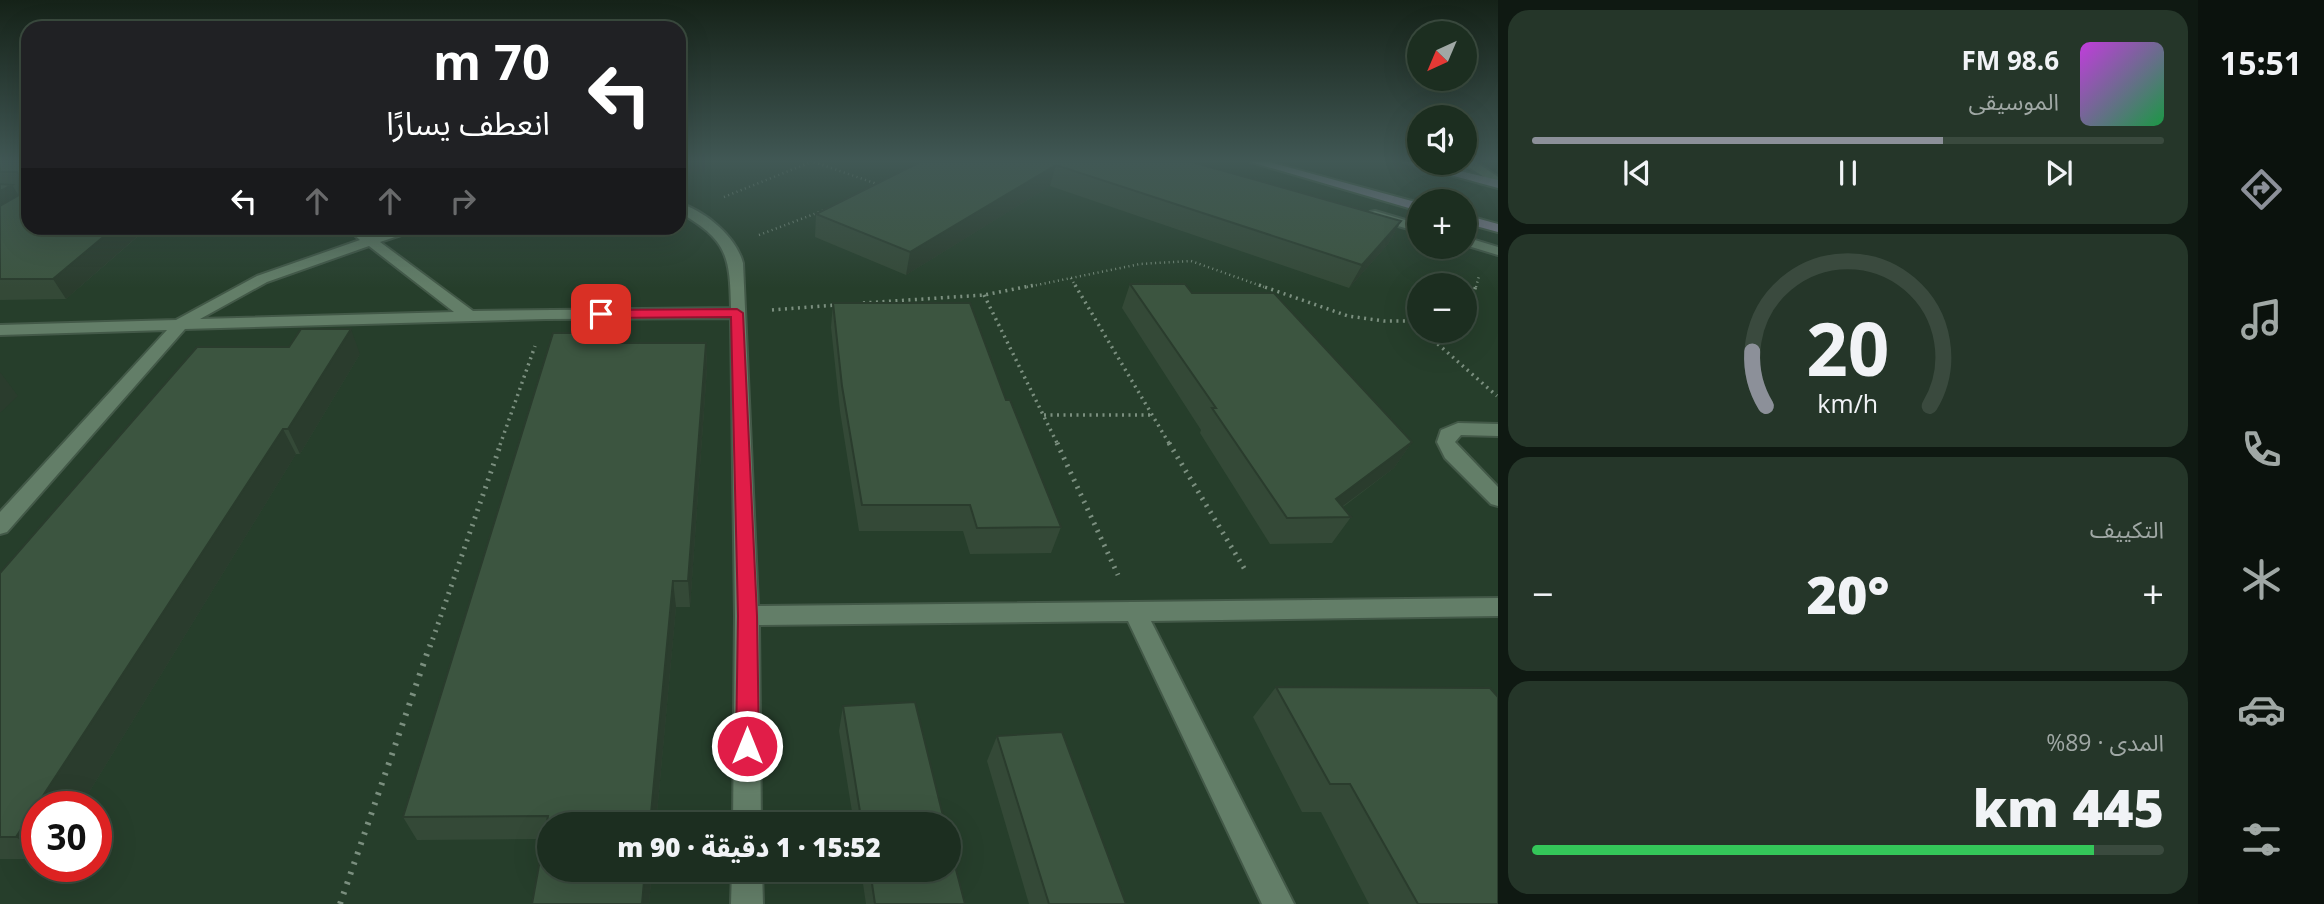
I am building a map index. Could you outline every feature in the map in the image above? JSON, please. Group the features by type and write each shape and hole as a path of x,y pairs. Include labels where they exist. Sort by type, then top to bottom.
{"main road":[{"path":"1395,221 1407,210"},
{"path":"1477,222 1498,228"}],"street":[{"path":"1356,210 1407,224"},
{"path":"686,211 729,247 738,277 747,616 747,812"},
{"path":"362,235 469,316"},
{"path":"0,526 182,323 262,279 388,235"},
{"path":"0,330 546,314 737,313"},
{"path":"1498,429 1458,429 1448,434 1446,442 1452,453 1498,499"},
{"path":"747,616 1498,607"},
{"path":"1135,612 1278,904"},
{"path":"747,882 747,904"}],"path":[{"path":"729,247 833,207"},
{"path":"1477,290 1493,249"},
{"path":"857,304 985,295 1163,261 1191,261 1348,316 1407,321"},
{"path":"1071,278 1269,610"},
{"path":"985,295 1135,612"},
{"path":"737,313 844,305"},
{"path":"340,904 546,314"},
{"path":"1437,343 1498,397"},
{"path":"1044,415 1153,415"}],"building":[{"path":"21,204 21,235 106,235 53,279 0,279 0,206"},
{"path":"836,204 990,204 910,252 816,214"},
{"path":"1176,204 1341,204 1401,221 1362,265"},
{"path":"1130,284 1185,284 1192,293 1274,293 1412,442 1336,499 1351,517 1287,518 1212,408 1216,408"},
{"path":"833,303 970,303 1006,400 1010,400 1061,527 977,528 970,505 862,505 842,386"},
{"path":"301,329 351,329 288,429 283,429 46,791 21,791 21,829 16,837 0,837 0,573 197,347 289,347"},
{"path":"553,333 605,333 603,343 706,343 688,581 673,581 651,812 537,812 537,816 403,817"},
{"path":"1276,687 1490,688 1498,697 1498,904 1418,904 1350,784 1330,784"},
{"path":"915,702 942,812 860,812 843,706"},
{"path":"1062,732 1126,904 1049,904 997,736"},
{"path":"537,876 537,882 644,882 642,904 532,904"},
{"path":"872,882 959,882 965,904 875,904"}],"route":[{"path":"601,314 737,313 747,616 747,746"}]}
